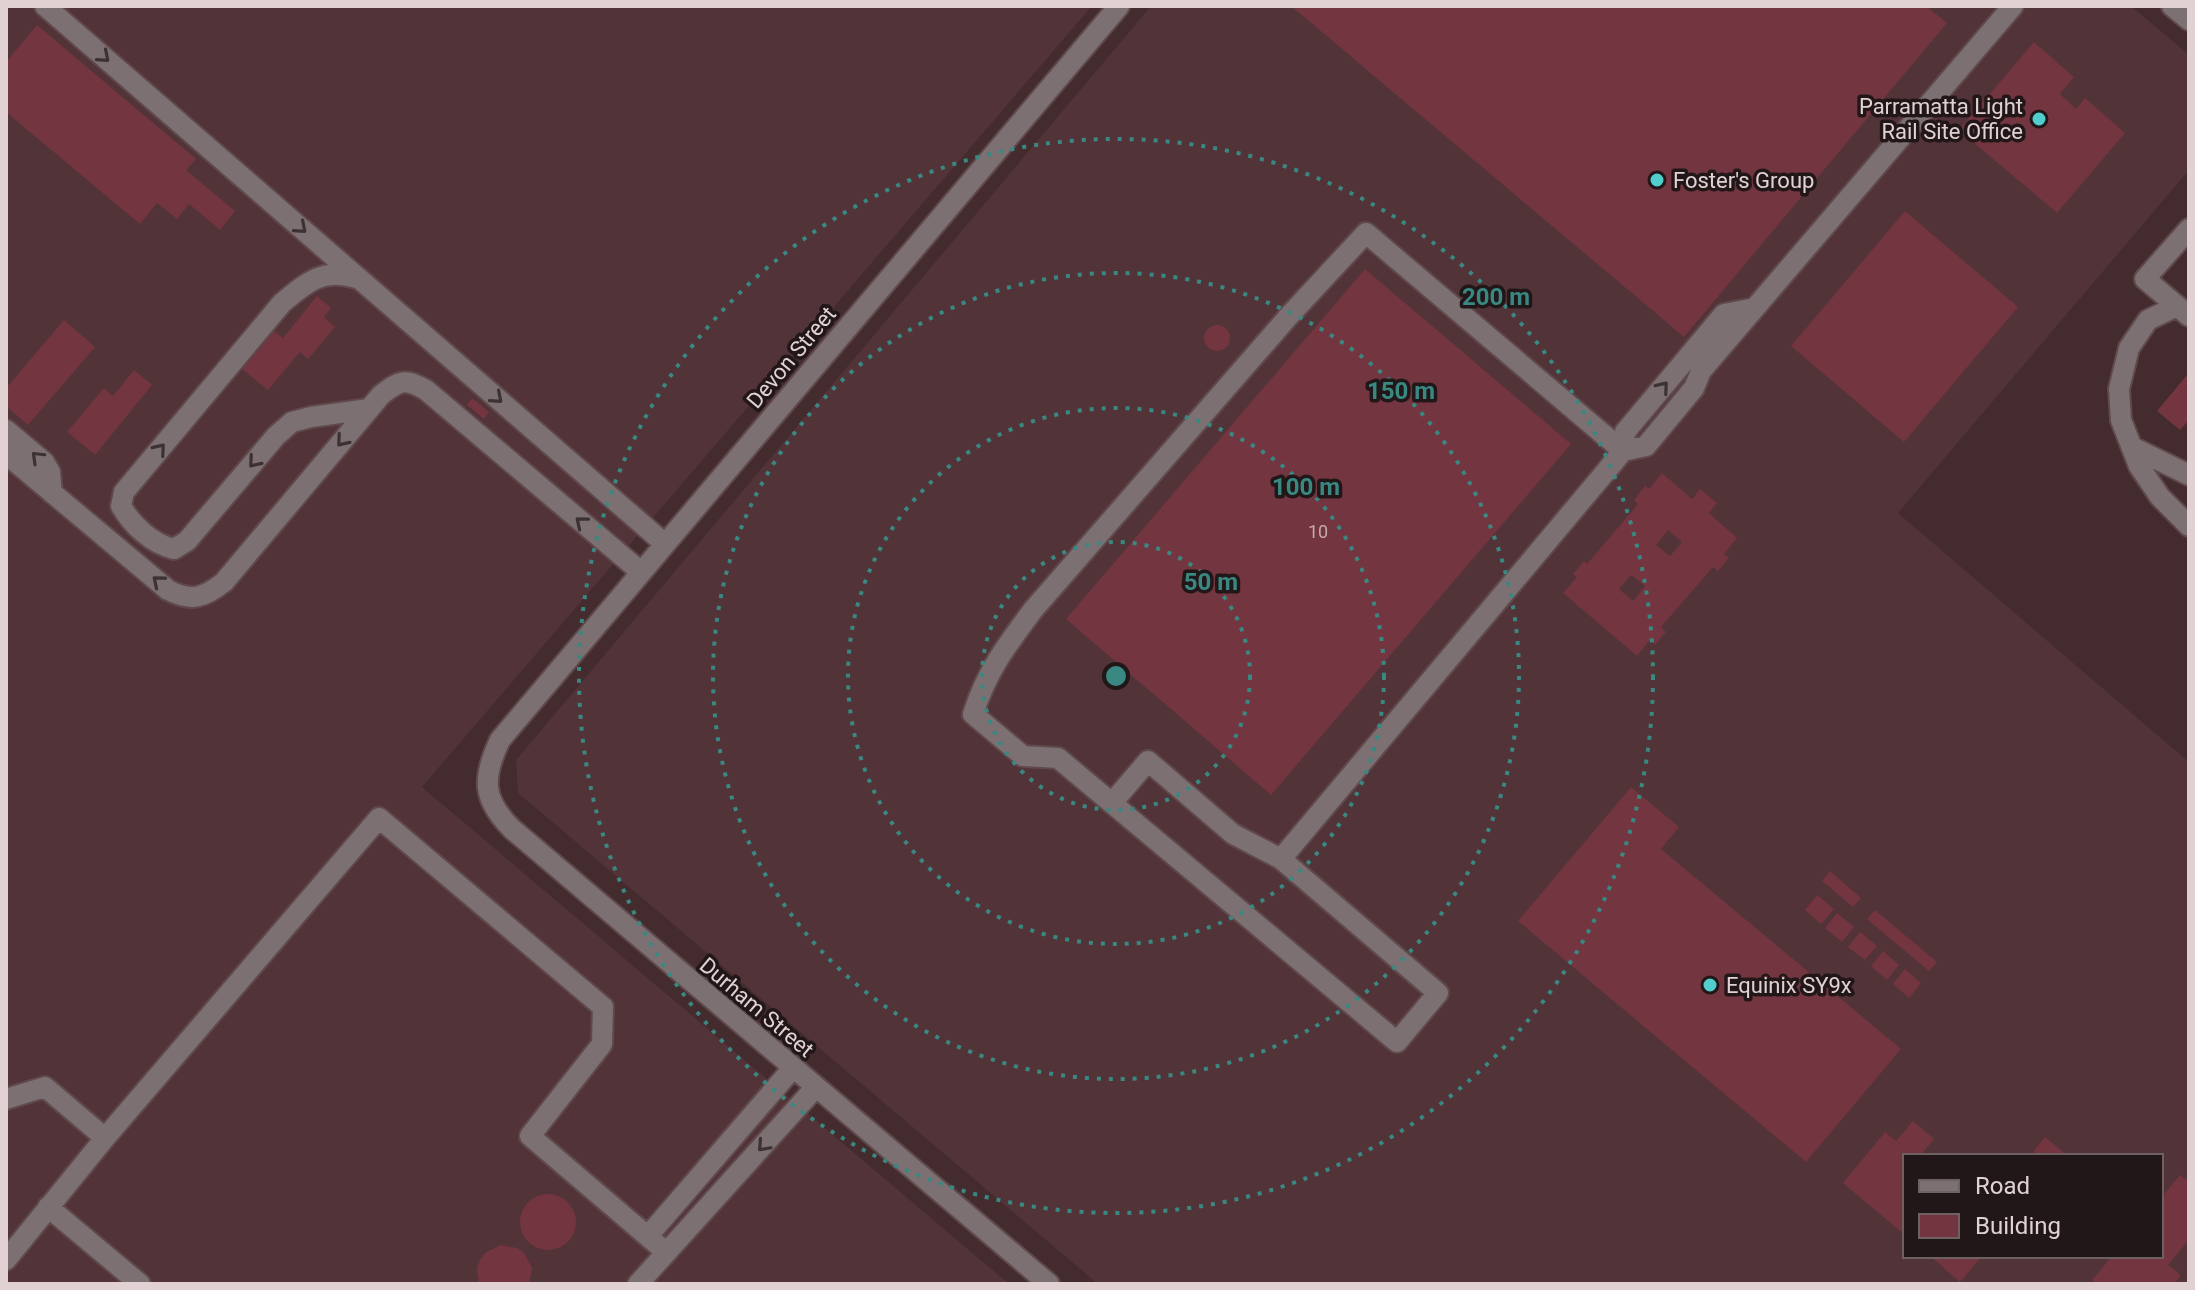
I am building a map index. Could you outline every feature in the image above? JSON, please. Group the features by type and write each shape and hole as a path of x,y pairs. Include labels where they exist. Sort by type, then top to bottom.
{"street":[{"path":"45,6 665,544"},
{"name":"Devon Street","path":"500,740 1119,6"},
{"path":"1623,451 1646,446 1694,388 1701,371 2013,6"},
{"path":"2172,6 2189,20"},
{"path":"2183,311 2145,279 2189,229"},
{"path":"1112,803 1148,761 1233,834 1281,859 1438,993 1397,1042 1058,758 1023,756 973,714 983,683 999,655 1033,610 1288,317 1366,233 1623,451"},
{"path":"360,279 326,274 305,283 282,303 124,492 121,506 129,519 161,546 174,549 187,541 276,436 292,422 369,409"},
{"path":"1281,859 1623,451 1625,432 1724,314 1755,308"},
{"path":"2183,311 2148,320 2129,348 2119,389 2121,420 2139,466 2160,497 2189,526"},
{"path":"6,454 168,590 183,598 196,599 209,594 224,582 381,395 398,382 412,382 426,390 641,572"},
{"path":"6,430 44,462 50,472 52,493"},
{"path":"2132,447 2189,475"},
{"name":"Durham Street","path":"500,740 489,763 486,789 495,812 792,1069 1049,1284"},
{"path":"6,1260 105,1138 379,818 603,1007 602,1044 530,1136 666,1252"},
{"path":"648,1236 792,1069"},
{"path":"6,1099 45,1087 105,1138"},
{"path":"638,1284 815,1088"},
{"path":"48,1207 140,1284"}],"shaded area":[{"path":"6,6 1092,6 422,787 1009,1284 6,1284"},
{"path":"1151,6 2131,6 2189,55 2189,170 1898,513 2189,762 2189,1284 1098,1284 518,793 516,760"}],"building":[{"name":"Foster's Group","path":"1291,6 1926,6 1947,23 1684,337"},
{"path":"37,25 196,159 186,170 235,211 220,230 189,204 177,219 157,203 140,224 6,112 6,62"},
{"name":"Parramatta Light Rail Site Office","path":"2034,42 2074,77 2060,94 2076,109 2085,98 2125,133 2057,213 1959,130"},
{"path":"1905,211 2018,307 1904,442 1791,346"},
{"path":"1365,269 1571,444 1271,795 1066,619"},
{"path":"317,296 331,308 324,317 335,327 308,359 300,352 268,390 242,369 274,331 283,338"},
{"path":"64,320 95,347 28,425 6,406 6,388"},
{"path":"1217,325 1226,329 1230,338 1226,347 1217,351 1208,347 1204,338 1208,329"},
{"path":"134,370 152,385 95,455 67,432 104,388 113,396"},
{"path":"2187,375 2189,420 2180,430 2157,411"},
{"path":"472,398 489,412 484,419 467,405"},
{"path":"1662,473 1692,499 1700,489 1717,503 1709,513 1737,538 1724,554 1729,558 1718,571 1713,567 1661,627 1666,632 1655,645 1650,640 1637,656 1563,593 1577,577 1573,574 1584,561 1587,564 1638,504 1634,500 1645,486 1649,489","holes":["1668,530 1682,542 1670,556 1656,545","1631,575 1645,586 1633,601 1619,589"]},
{"name":"Equinix SY9x","path":"1631,787 1679,827 1661,849 1901,1049 1806,1162 1518,921"},
{"path":"1830,871 1861,898 1853,907 1822,881"},
{"path":"1817,895 1834,909 1821,924 1805,910"},
{"path":"1875,910 1937,962 1929,971 1867,919"},
{"path":"1837,913 1854,927 1842,942 1825,928"},
{"path":"1860,932 1877,946 1865,960 1848,947"},
{"path":"1883,951 1899,965 1887,980 1871,966"},
{"path":"1905,969 1921,983 1909,998 1893,984"},
{"path":"1913,1121 1934,1139 1922,1154 1903,1154 1903,1233 1843,1183 1885,1132 1896,1141"},
{"path":"2045,1137 2066,1154 2035,1154 2033,1152"},
{"path":"2180,1175 2189,1182 2189,1240 2168,1265 2181,1275 2174,1284 2097,1284 2092,1280 2110,1258 2163,1258 2163,1196"},
{"path":"548,1194 568,1202 576,1222 568,1242 548,1250 528,1242 520,1222 528,1202"},
{"path":"500,1245 517,1248 524,1253 532,1268 529,1284 479,1284 477,1268 480,1260 485,1253"},
{"path":"1932,1258 1980,1258 1960,1282"}],"place":[{"name":"Parramatta Light Rail Site Office","path":"2039,119"},
{"name":"Foster's Group","path":"1657,180"},
{"name":"Equinix SY9x","path":"1710,985"}]}
